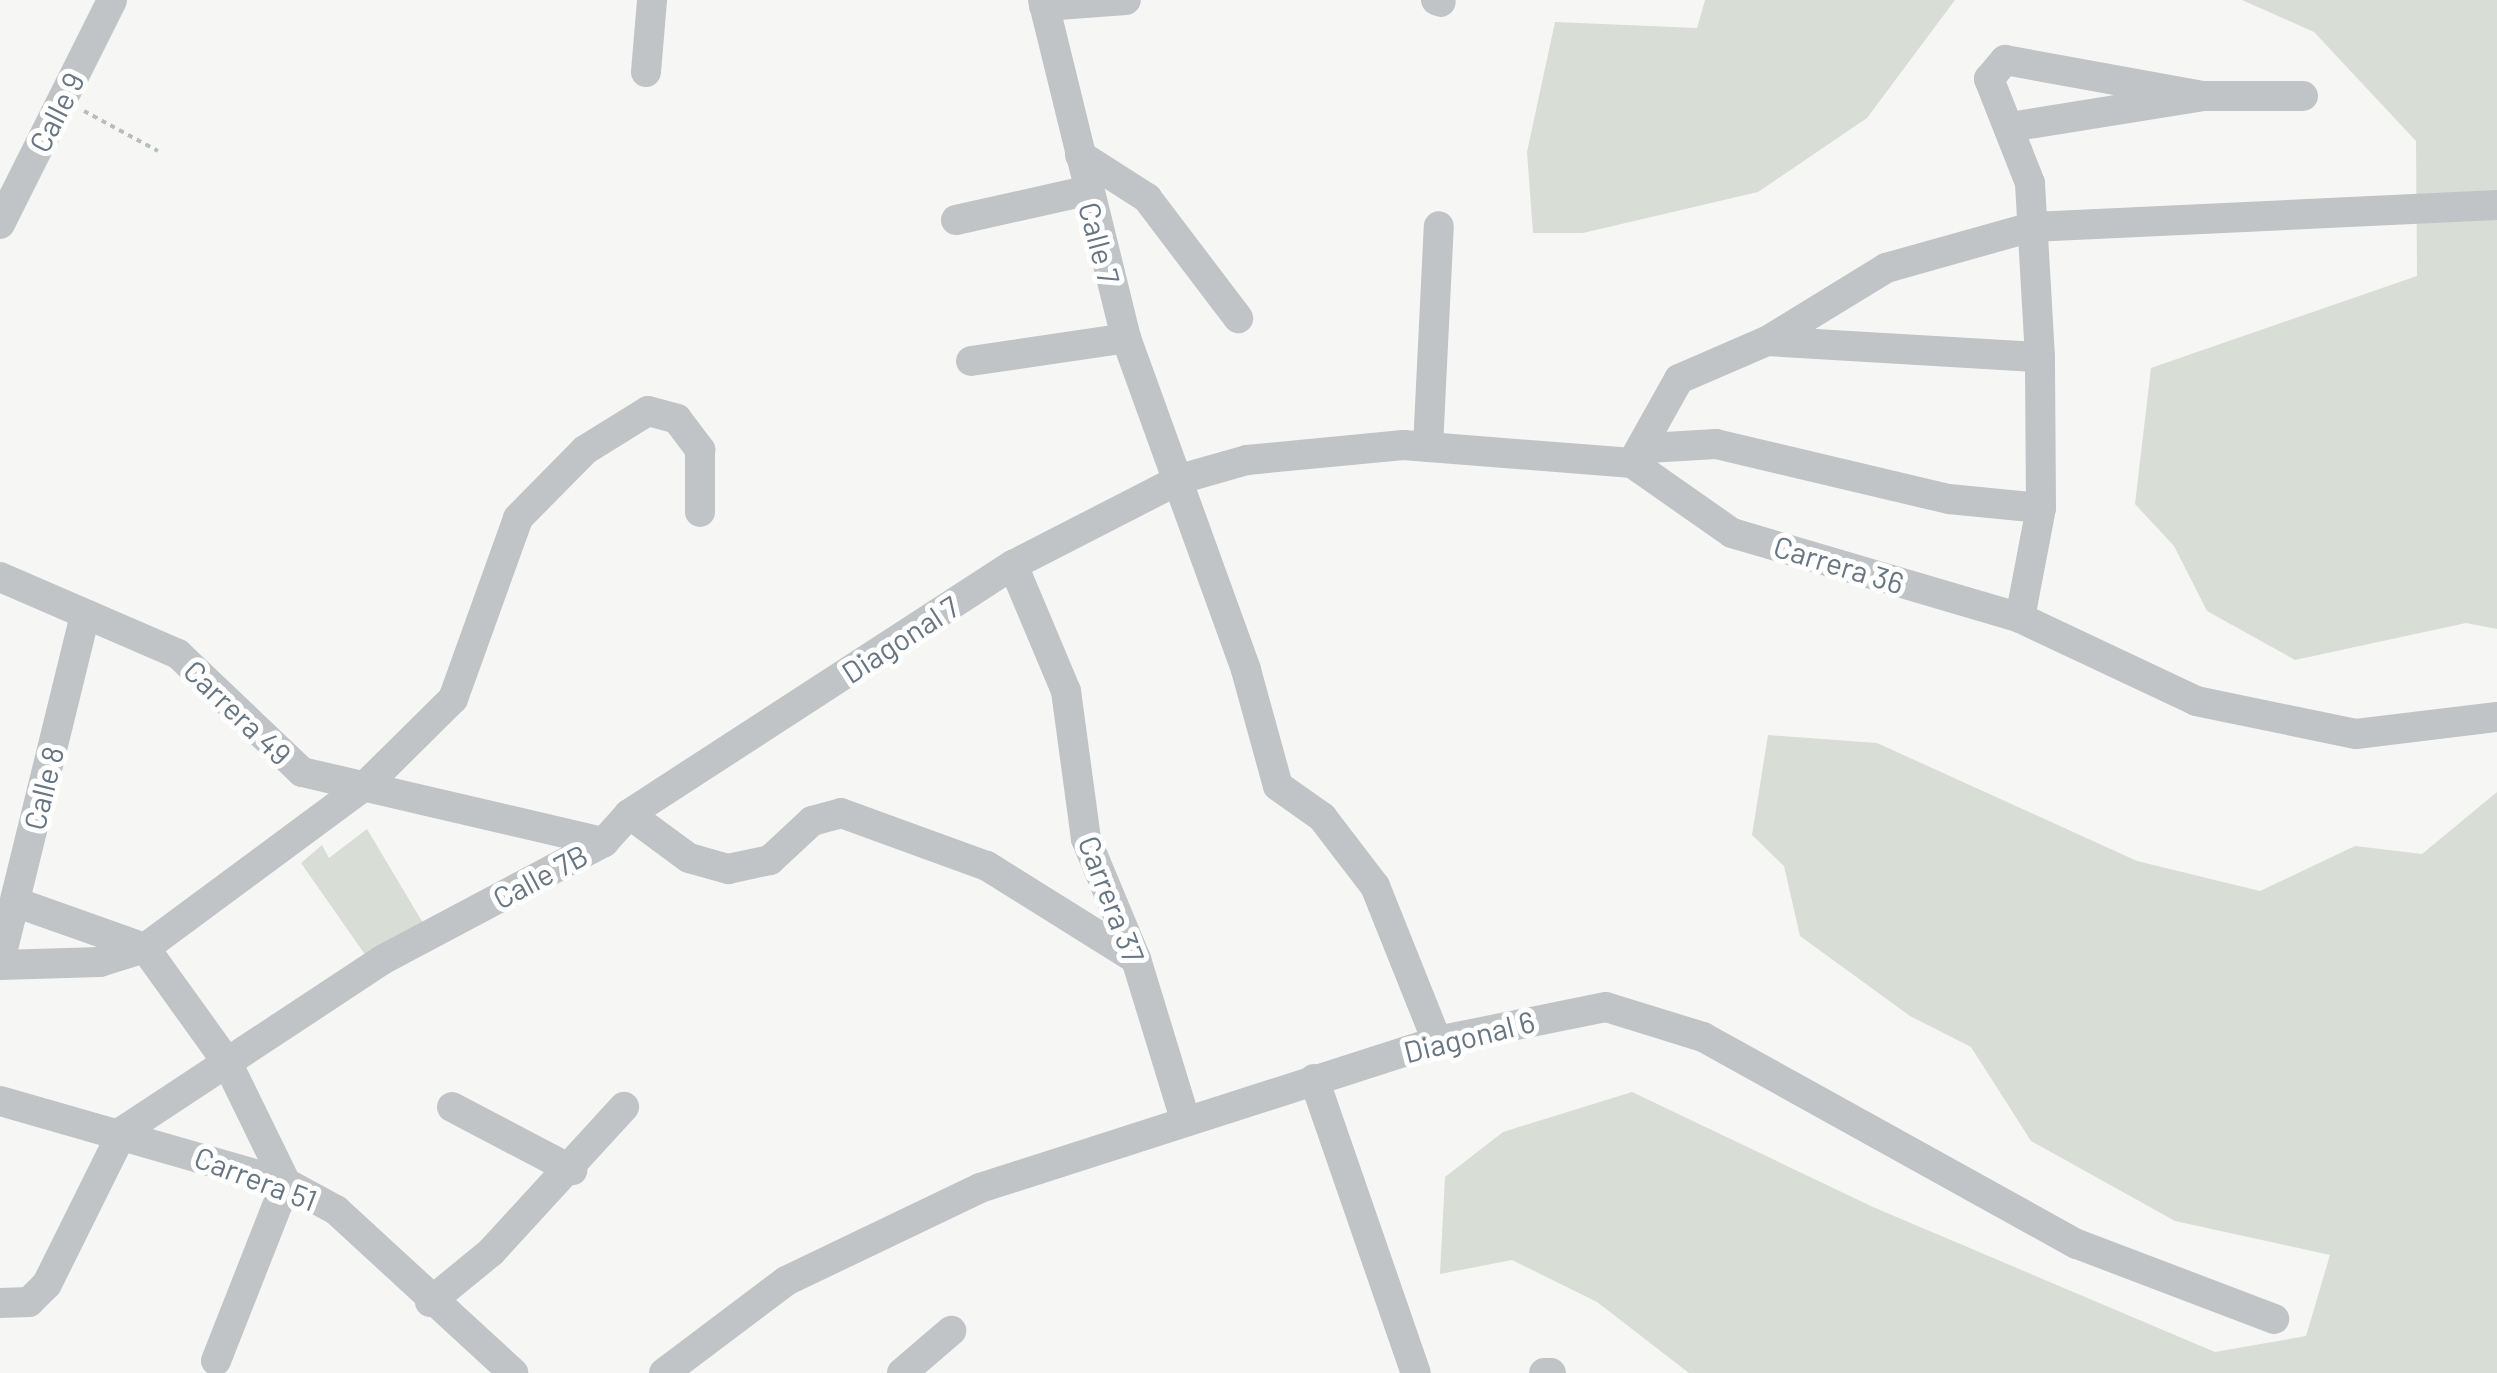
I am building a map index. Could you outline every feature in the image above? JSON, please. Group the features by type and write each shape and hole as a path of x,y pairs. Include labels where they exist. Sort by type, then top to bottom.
{"street":[{"name":"Calle 9","path":"0,224 112,0"},
{"path":"646,72 652,0"},
{"path":"1043,3 1126,0"},
{"name":"Calle 7","path":"1043,3 1086,191 1126,338 1180,479 1278,786 1322,817 1375,886 1438,1041"},
{"path":"2020,618 2041,508 2040,357 2030,183 1989,79 2005,60 2204,96"},
{"path":"2010,126 2204,96 2303,96"},
{"path":"1080,154 1147,198 1238,318"},
{"path":"956,220 1086,191"},
{"path":"1640,456 1652,418 1679,378 1767,340 1886,268 2032,227 2497,205"},
{"path":"1428,447 1439,226"},
{"path":"971,361 1126,338"},
{"path":"1767,340 2040,357"},
{"path":"0,963 100,962 146,948 366,784 453,698 518,518 585,450 648,410 677,419 700,450 700,512"},
{"path":"1180,479 1247,460 1428,447 1640,456 1716,444 1948,499 2041,508"},
{"name":"Carrera 36","path":"1640,456 1732,533 2020,618 2196,702 2256,718 2356,734 2497,718"},
{"name":"Diagonal 7","path":"630,814 1013,565 1180,479"},
{"name":"Carrera 37","path":"1013,565 1066,690 1086,840 1136,959 1185,1119"},
{"name":"Carrera 49","path":"0,577 178,654 302,772 604,842"},
{"name":"Calle 8","path":"0,963 86,616"},
{"path":"630,814 689,858 728,870 770,860 812,821 841,813 987,866 1136,959"},
{"name":"Calle 7B","path":"14,1303 123,1131 382,960 604,842 630,814"},
{"path":"14,902 146,948 228,1062 286,1183 216,1361"},
{"name":"Diagonal 6","path":"664,1373 786,1280 882,1229 1185,1119 1314,1079 1438,1041 1606,1007 1703,1036 2077,1244 2274,1319"},
{"path":"1314,1079 1416,1373"},
{"name":"Carrera 51","path":"0,1101 123,1131 286,1183 336,1210 430,1302 513,1373"},
{"path":"452,1107 572,1170"},
{"path":"430,1302 572,1170 624,1108"},
{"path":"902,1373 952,1331"}],"path":[{"path":"62,100 158,151"}],"shaded area":[{"path":"1705,0 1955,0 1867,118 1758,192 1583,233 1533,233 1527,152 1555,22 1697,28"},
{"path":"2242,0 2497,0 2497,629 2466,623 2295,660 2207,611 2174,546 2135,504 2151,368 2417,276 2416,141 2314,32"},
{"path":"1768,735 1877,743 2137,861 2260,891 2355,846 2422,854 2497,792 2497,1373 1689,1373 1597,1302 1512,1260 1440,1274 1445,1177 1503,1132 1632,1092 1873,1207 2215,1352 2306,1336 2330,1255 2175,1221 2031,1141 1971,1047 1910,1016 1800,936 1784,866 1752,835"},
{"path":"367,829 423,923 366,956 301,863 322,845 329,858"}]}
